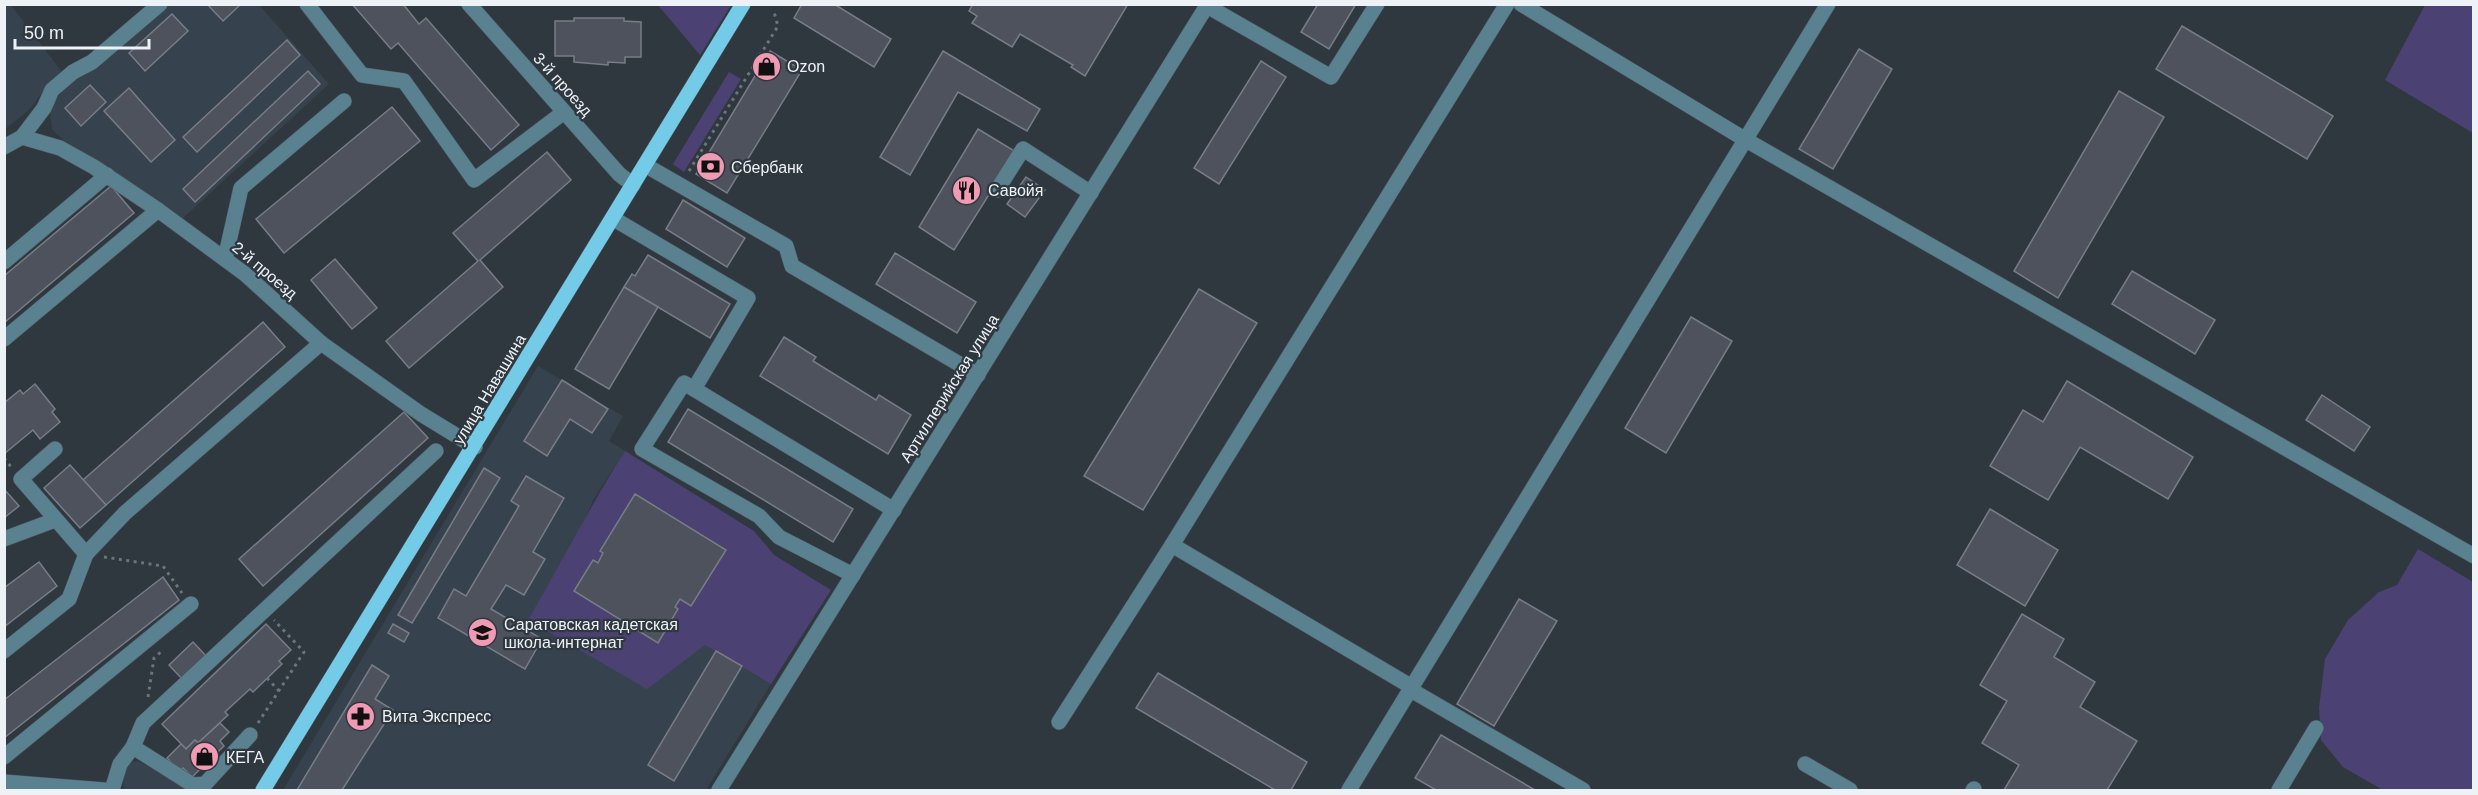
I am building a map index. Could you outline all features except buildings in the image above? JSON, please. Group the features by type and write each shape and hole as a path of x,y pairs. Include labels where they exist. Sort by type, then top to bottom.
{"main road":[{"name":"улица Навашина","path":"263,790 475,447 743,4"}],"street":[{"path":"4,147 22,137 44,108 52,90 73,72 92,62 160,4"},
{"path":"307,4 362,75 404,81 474,180 564,112"},
{"name":"3-й проезд","path":"469,4 619,174 633,186"},
{"path":"1207,5 1331,77 1377,4"},
{"path":"1059,722 1172,545 1507,4"},
{"path":"1521,4 1746,140 2474,556"},
{"path":"1349,790 1828,4"},
{"name":"Артиллерийская улица","path":"719,790 1207,5"},
{"path":"225,259 241,188 344,101"},
{"name":"2-й проезд","path":"22,137 60,148 158,210 245,274 321,343 421,414 475,447"},
{"path":"997,190 1023,149 1091,193"},
{"path":"645,165 786,246 792,266 978,375"},
{"path":"4,262 107,176"},
{"path":"4,339 158,210"},
{"path":"614,219 748,298 694,389"},
{"path":"4,651 69,599 86,554 125,513 321,343"},
{"path":"853,575 779,537 759,516 642,449 684,383 894,510"},
{"path":"55,449 21,478 86,554"},
{"path":"112,790 120,764 133,747 143,723 436,451"},
{"path":"4,539 56,520"},
{"path":"1172,545 1583,790"},
{"path":"4,757 191,604"},
{"path":"2279,790 2316,728"},
{"path":"133,747 193,784 205,784 250,735"},
{"path":"1805,764 1850,790"},
{"path":"4,782 104,790"}],"path":[{"path":"685,177 778,26 774,12"},
{"path":"86,554 163,566 191,604"},
{"path":"250,735 304,652 265,610"},
{"path":"143,723 154,658 171,643"},
{"path":"267,678 279,691"}],"shaded area":[{"path":"10,4 62,72 46,87 30,109 5,129 4,5"},
{"path":"170,5 259,5 329,84 183,218 62,139 52,129 50,111 62,91 77,77 97,66"},
{"path":"658,5 731,5 700,55"},
{"path":"2425,5 2473,5 2473,133 2385,80"},
{"path":"729,72 741,79 684,172 673,164"},
{"name":"Саратовская кадетская школа-интернат","path":"538,366 623,416 609,441 625,451 593,500 583,525 705,645 771,684 706,790 283,790"},
{"path":"625,451 754,531 774,555 831,590 771,684 705,645 647,689 528,620"},
{"path":"2418,549 2473,582 2473,790 2383,790 2343,767 2321,740 2319,708 2325,659 2348,620 2379,592 2397,585"},
{"path":"138,761 195,790 124,790 122,764"}],"place":[{"name":"Ozon","path":"766,66"},
{"name":"Сбербанк","path":"710,167"},
{"name":"Савойя","path":"967,190"},
{"name":"Саратовская кадетская школа-интернат","path":"483,633"},
{"name":"Вита Экспресс","path":"361,716"},
{"name":"КЕГА","path":"205,757"}]}
